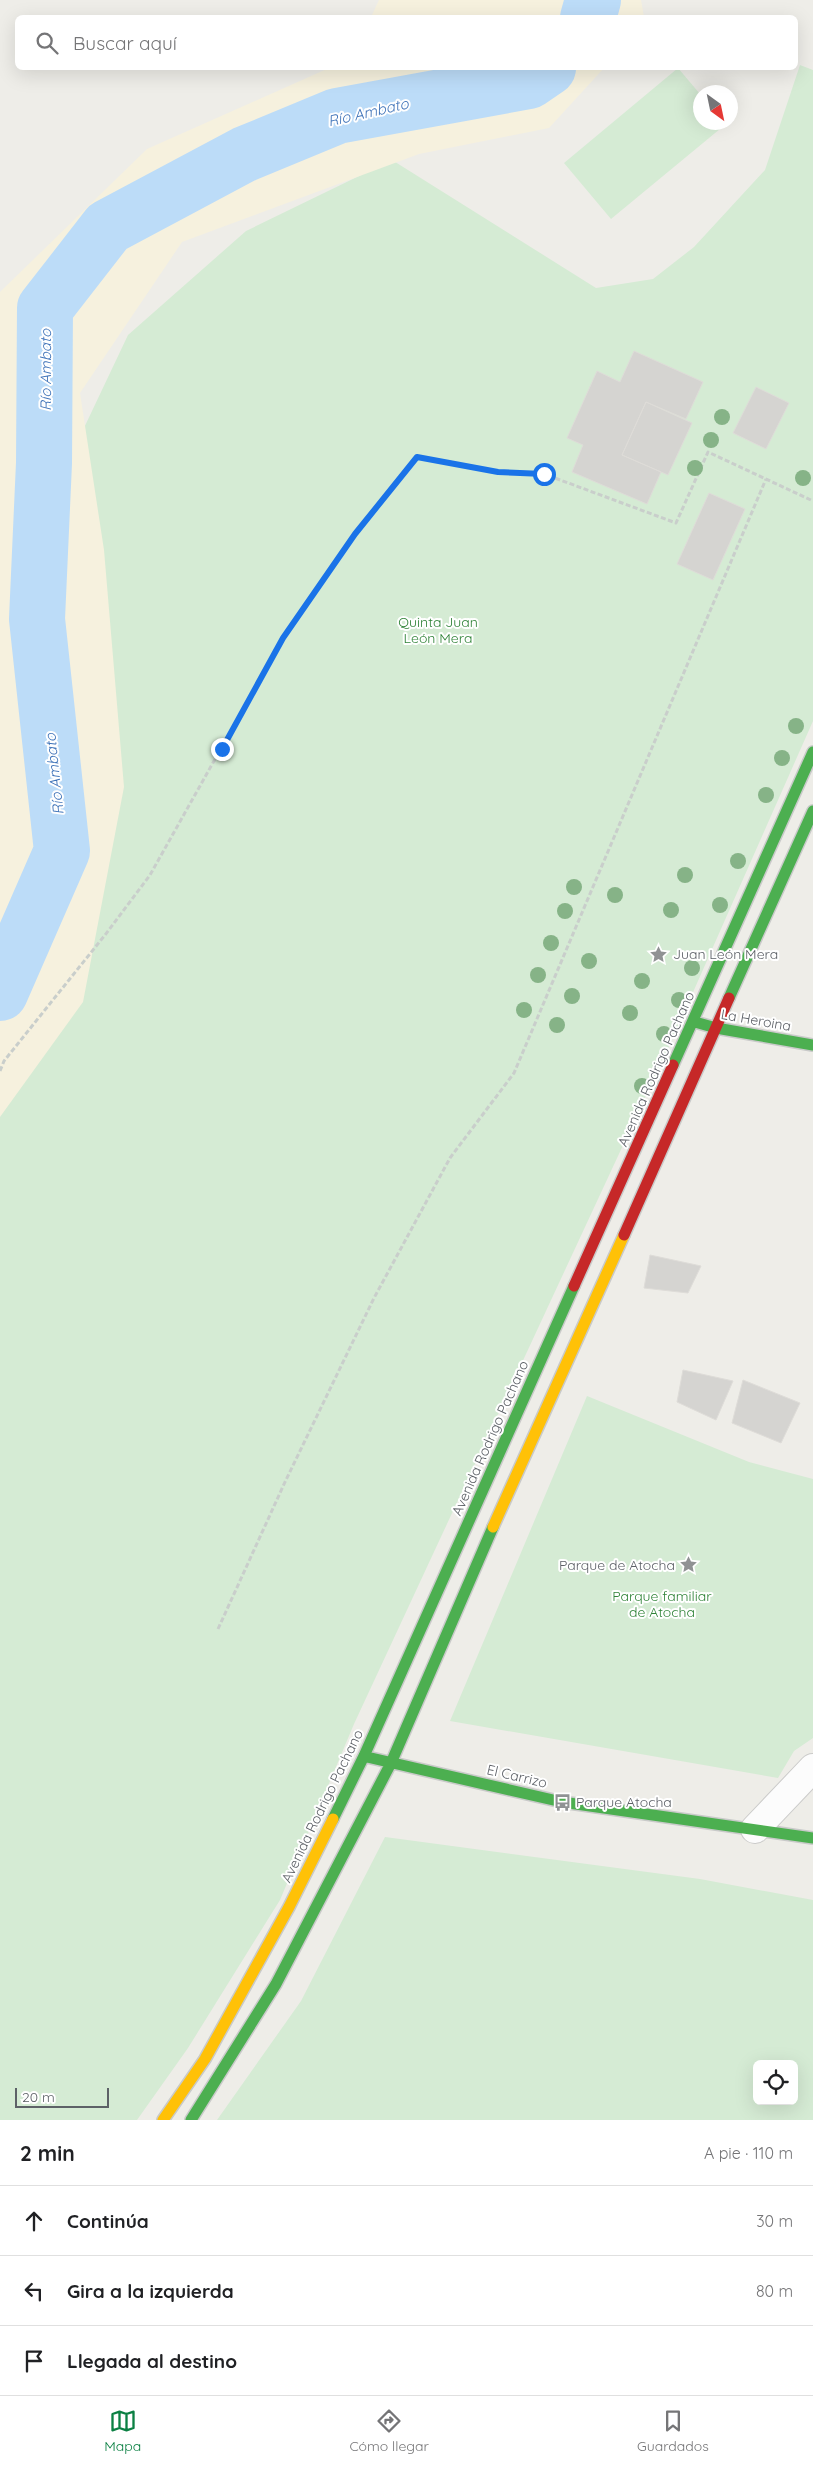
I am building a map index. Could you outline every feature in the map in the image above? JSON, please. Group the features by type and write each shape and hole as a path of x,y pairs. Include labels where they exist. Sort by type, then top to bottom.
{"main road":[{"name":"Avenida Rodrigo Pachano","path":"163,2120 205,2060 289,1907 364,1756 813,752"},
{"path":"191,2120 276,1984 391,1763 442,1641 813,811"},
{"name":"La Heroina","path":"693,1022 716,1028 813,1045"},
{"name":"El Carrizo","path":"364,1756 562,1802 813,1838"}],"street":[{"path":"755,1829 813,1768"}],"path":[{"path":"0,1072 4,1060 105,935 150,875 283,638 355,534 417,457 498,472 544,474 676,523 708,452 813,501"},
{"path":"218,1629 285,1482 374,1298 450,1158 514,1073 766,480"}],"green space":[{"name":"Quinta Juan León Mera","path":"800,65 813,70 813,721 671,1042 354,1724 280,1900 188,2048 137,2120 0,2120 0,1028 65,468 128,335 246,231 392,160 596,288 653,279 694,247 765,170"},
{"path":"676,70 680,70 693,86 693,130 719,130 611,219 564,163"},
{"name":"Parque familiar de Atocha","path":"587,1396 749,1462 813,1479 813,1738 794,1751 778,1778 450,1721"},
{"path":"385,1837 700,1879 813,1900 813,2120 217,2120 301,2001"}],"sand":[{"path":"379,0 641,0 644,15 372,15"},
{"path":"325,70 602,70 549,128 419,154 182,242 80,393 104,550 124,787 83,1002 0,1117 0,292 147,149"}],"building":[{"path":"634,351 703,382 686,419 646,402 622,455 661,472 647,504 572,472 583,445 567,438 597,371 620,382"},
{"path":"756,387 789,403 766,449 733,433"},
{"path":"646,402 692,423 668,475 622,455"},
{"path":"709,493 745,509 713,580 677,564"},
{"path":"650,1255 701,1266 688,1293 644,1288"},
{"path":"683,1370 733,1381 716,1420 677,1402"},
{"path":"743,1380 800,1403 781,1443 732,1423"}],"waterway":[{"name":"Río Ambato","path":"589,15 593,0"},
{"name":"Río Ambato","path":"0,993 62,851 37,619 44,463 45,308 108,227 245,154 337,116 529,81 545,70"}],"traffic: fast":[{"path":"673,1065 813,752"},
{"path":"729,998 813,811"},
{"path":"695,1022 716,1028 813,1045"},
{"path":"333,1819 364,1756 574,1286"},
{"path":"191,2120 276,1984 391,1763 493,1527"},
{"path":"367,1757 562,1802 813,1838"}],"traffic: slow":[{"path":"493,1527 624,1235"},
{"path":"163,2120 205,2059 289,1907 333,1819"}],"traffic: jam":[{"path":"624,1235 729,998"},
{"path":"574,1286 673,1065"}],"place":[{"name":"Juan León Mera","path":"659,954"},
{"name":"Parque de Atocha","path":"689,1565"},
{"name":"Parque Atocha","path":"562,1802"}],"route":[{"path":"222,749 283,638 355,534 417,457 498,472 544,474"}]}
